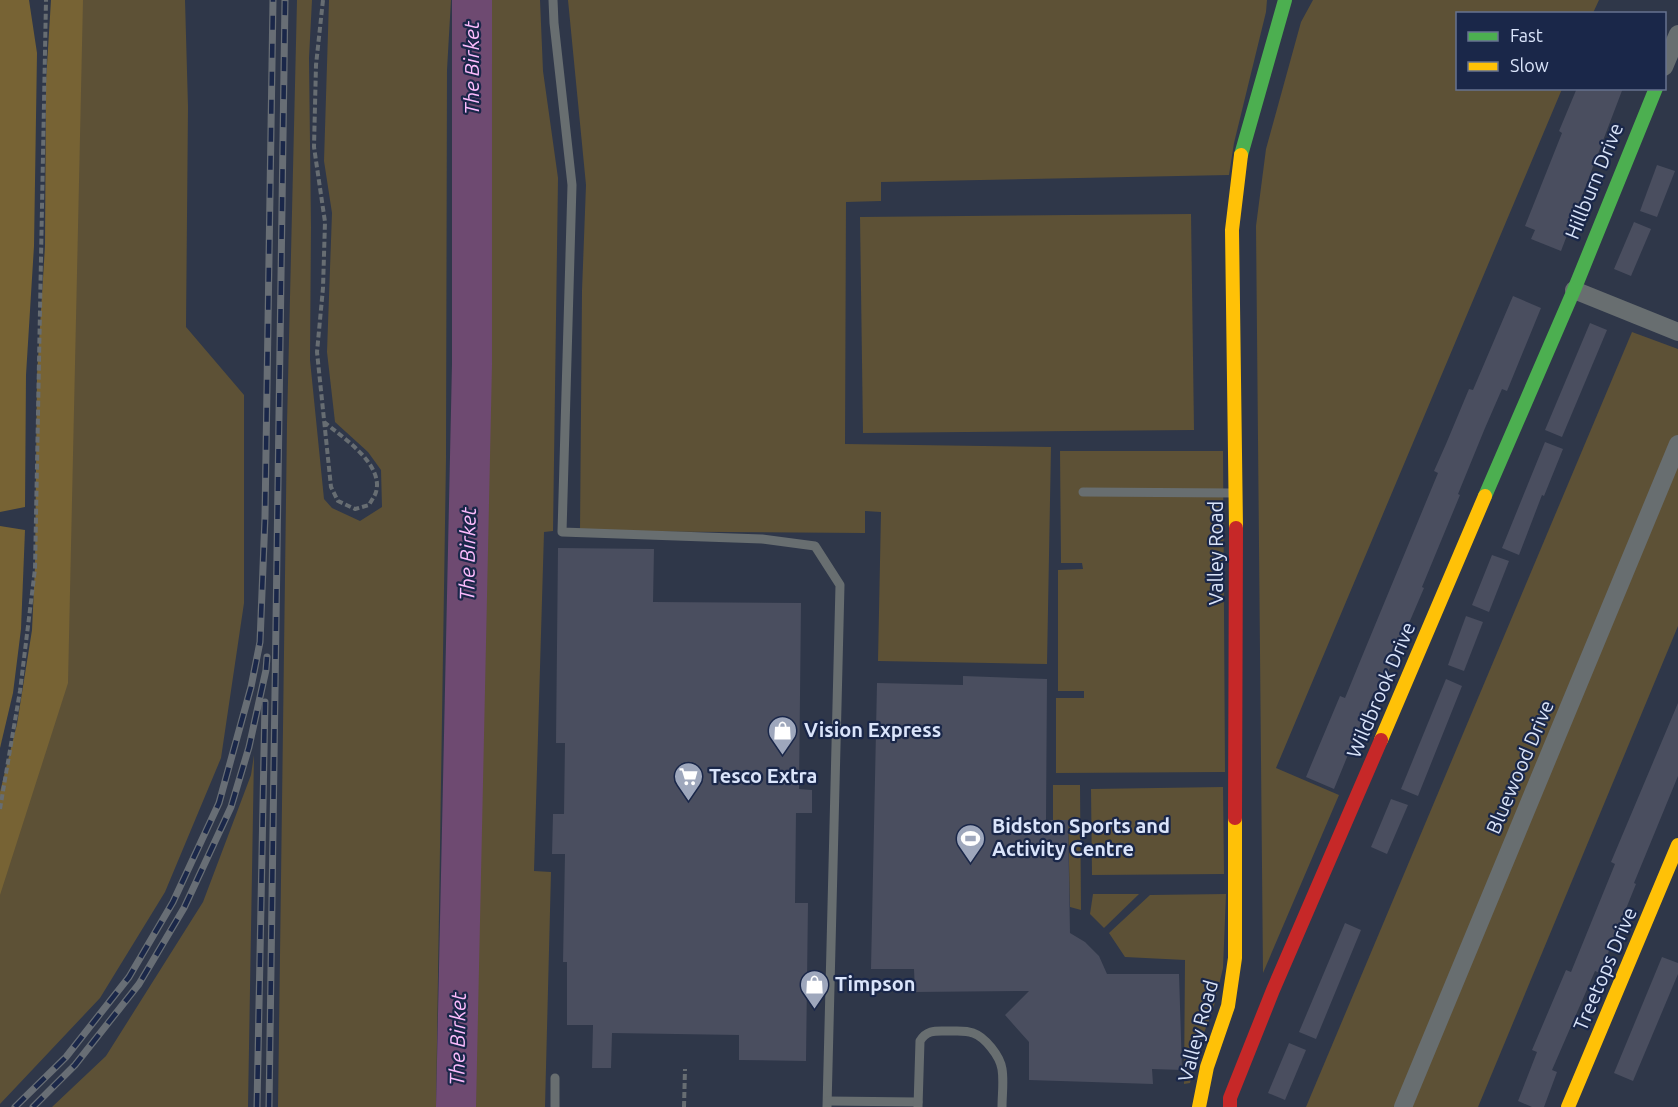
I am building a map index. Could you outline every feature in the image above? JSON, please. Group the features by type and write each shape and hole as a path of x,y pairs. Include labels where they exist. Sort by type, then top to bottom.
{"street":[{"name":"Valley Road","path":"1199,1107 1207,1067 1228,1006 1235,957 1235,493 1232,230 1242,151 1285,0"},
{"path":"1666,64 1678,34"},
{"name":"Hillburn Drive","path":"1574,290 1655,90"},
{"path":"1574,290 1678,332"},
{"name":"Wildbrook Drive","path":"1230,1107 1230,1098 1273,990 1574,290"},
{"name":"Bluewood Drive","path":"1403,1107 1678,444"},
{"name":"Treetops Drive","path":"1568,1107 1678,845"}],"lane":[{"path":"553,0 572,185 562,532 762,539 815,546 840,585 828,1104 918,1104 920,1041 923,1035 930,1031 966,1031 975,1033 986,1042 1000,1062 1002,1107"},
{"path":"1083,492 1235,493"},
{"path":"555,1078 555,1107"}],"path":[{"path":"323,0 316,64 314,147 325,222 317,352 324,422 331,486 338,501 355,509 369,505 377,491 375,473 361,453 324,422"},
{"path":"0,809 20,691 35,569 45,2"},
{"path":"684,1107 685,1069"}],"shaded area":[{"path":"0,0 29,0 37,53 34,246 26,375 25,507 0,512"},
{"path":"51,0 83,0 68,683 0,895 0,792 17,724 32,630 37,375 45,246 46,81"},
{"path":"59,0 185,0 188,107 186,327 244,395 244,603 221,758 165,892 100,998 0,1104 0,827 42,644"},
{"path":"297,0 312,0 309,58 310,360 324,499 332,508 360,521 382,507 381,470 368,452 335,422 327,352 332,213 324,161 329,0 451,0 447,70 446,459 436,1107 278,1107 287,424"},
{"path":"479,0 540,0 543,71 558,178 553,531 544,532 534,871 551,872 545,1107 462,1107 476,492"},
{"path":"568,0 1267,0 1234,143 1229,175 881,182 881,201 846,202 845,444 1051,447 1047,664 878,661 881,512 865,511 865,533 580,531 582,291 586,185"},
{"path":"1313,0 1599,0 1593,12 1456,12 1456,90 1562,90 1276,768 1339,795 1263,973 1256,226 1266,149 1301,22"},
{"path":"1191,214 1194,430 863,433 860,217"},
{"path":"1632,332 1678,349 1678,626 1478,1107 1306,1107"},
{"path":"1060,451 1223,451 1225,772 1056,773 1056,698 1084,698 1084,691 1058,691 1058,570 1083,569 1082,563 1061,563"},
{"path":"0,526 25,530 21,629 13,693 0,748"},
{"path":"254,755 248,1107 52,1107 106,1056 203,902 251,775"},
{"path":"1053,785 1080,785 1081,910 1070,907 1068,820 1053,820"},
{"path":"1223,787 1224,874 1092,875 1091,789"},
{"path":"1093,894 1139,894 1104,928 1090,914"},
{"path":"1226,894 1223,968 1213,1010 1198,1048 1190,1083 1184,1084 1185,960 1125,957 1109,933 1150,895"}],"building":[{"path":"1576,90 1622,90 1561,251 1531,239 1535,230 1525,226 1562,133 1559,131"},
{"path":"1657,165 1675,171 1657,217 1640,211"},
{"path":"1634,222 1651,229 1631,276 1614,269"},
{"path":"1513,296 1541,308 1507,391 1502,389 1485,428 1422,587 1424,588 1377,698 1372,696 1334,789 1306,777 1340,696 1345,698 1438,473 1434,471 1469,389 1473,390"},
{"path":"1590,323 1607,330 1562,437 1545,430"},
{"path":"1545,442 1563,449 1519,555 1502,548"},
{"name":"Tesco Extra","path":"558,548 654,549 653,602 801,603 799,789 812,790 812,813 796,813 795,903 808,903 806,1061 739,1060 739,1035 612,1033 611,1068 592,1068 593,1025 567,1025 567,962 563,962 565,854 552,854 553,814 564,814 565,743 556,743"},
{"path":"1492,555 1509,561 1489,612 1472,605"},
{"path":"1466,616 1483,622 1464,671 1448,665"},
{"name":"Bidston Sports and Activity Centre","path":"963,676 1047,679 1046,820 1068,820 1070,933 1085,942 1099,956 1107,974 1179,974 1182,1070 1152,1069 1153,1084 1029,1080 1029,1042 1005,1015 1029,991 915,992 914,969 871,969 877,683 963,685"},
{"path":"1446,679 1462,686 1418,796 1401,789"},
{"path":"1678,703 1678,776 1600,973 1595,971 1552,1070 1557,1072 1544,1107 1532,1107 1518,1101 1537,1052 1532,1050 1566,970 1571,972 1615,864 1611,862"},
{"path":"1391,799 1408,805 1387,854 1371,847"},
{"path":"1345,923 1361,930 1316,1039 1299,1032"},
{"path":"1662,957 1678,963 1678,974 1633,1081 1614,1073"},
{"path":"1289,1043 1306,1050 1285,1100 1268,1093"}],"waterway":[{"name":"The Birket","path":"456,1107 472,364 472,0"}],"railway":[{"path":"15,1107 66,1057 129,977 173,902 219,803 251,687 260,642 265,517 273,0"},
{"path":"269,1107 285,0"},
{"path":"33,1107 75,1065 139,984 184,908 231,807 249,747 267,657"},
{"path":"257,1107 265,702"}],"traffic: fast":[{"path":"1241,155 1285,0"},
{"path":"1485,496 1574,290 1655,90"}],"traffic: slow":[{"path":"1236,528 1232,230 1241,155"},
{"path":"1381,740 1485,496"},
{"path":"1199,1107 1207,1067 1228,1006 1235,958 1235,818"},
{"path":"1568,1107 1678,845"}],"traffic: jam":[{"path":"1235,818 1236,528"},
{"path":"1230,1107 1230,1098 1273,990 1381,740"}],"place":[{"name":"Vision Express","path":"783,756"},
{"name":"Tesco Extra","path":"688,802"},
{"name":"Bidston Sports and Activity Centre","path":"971,864"},
{"name":"Timpson","path":"814,1010"}]}
